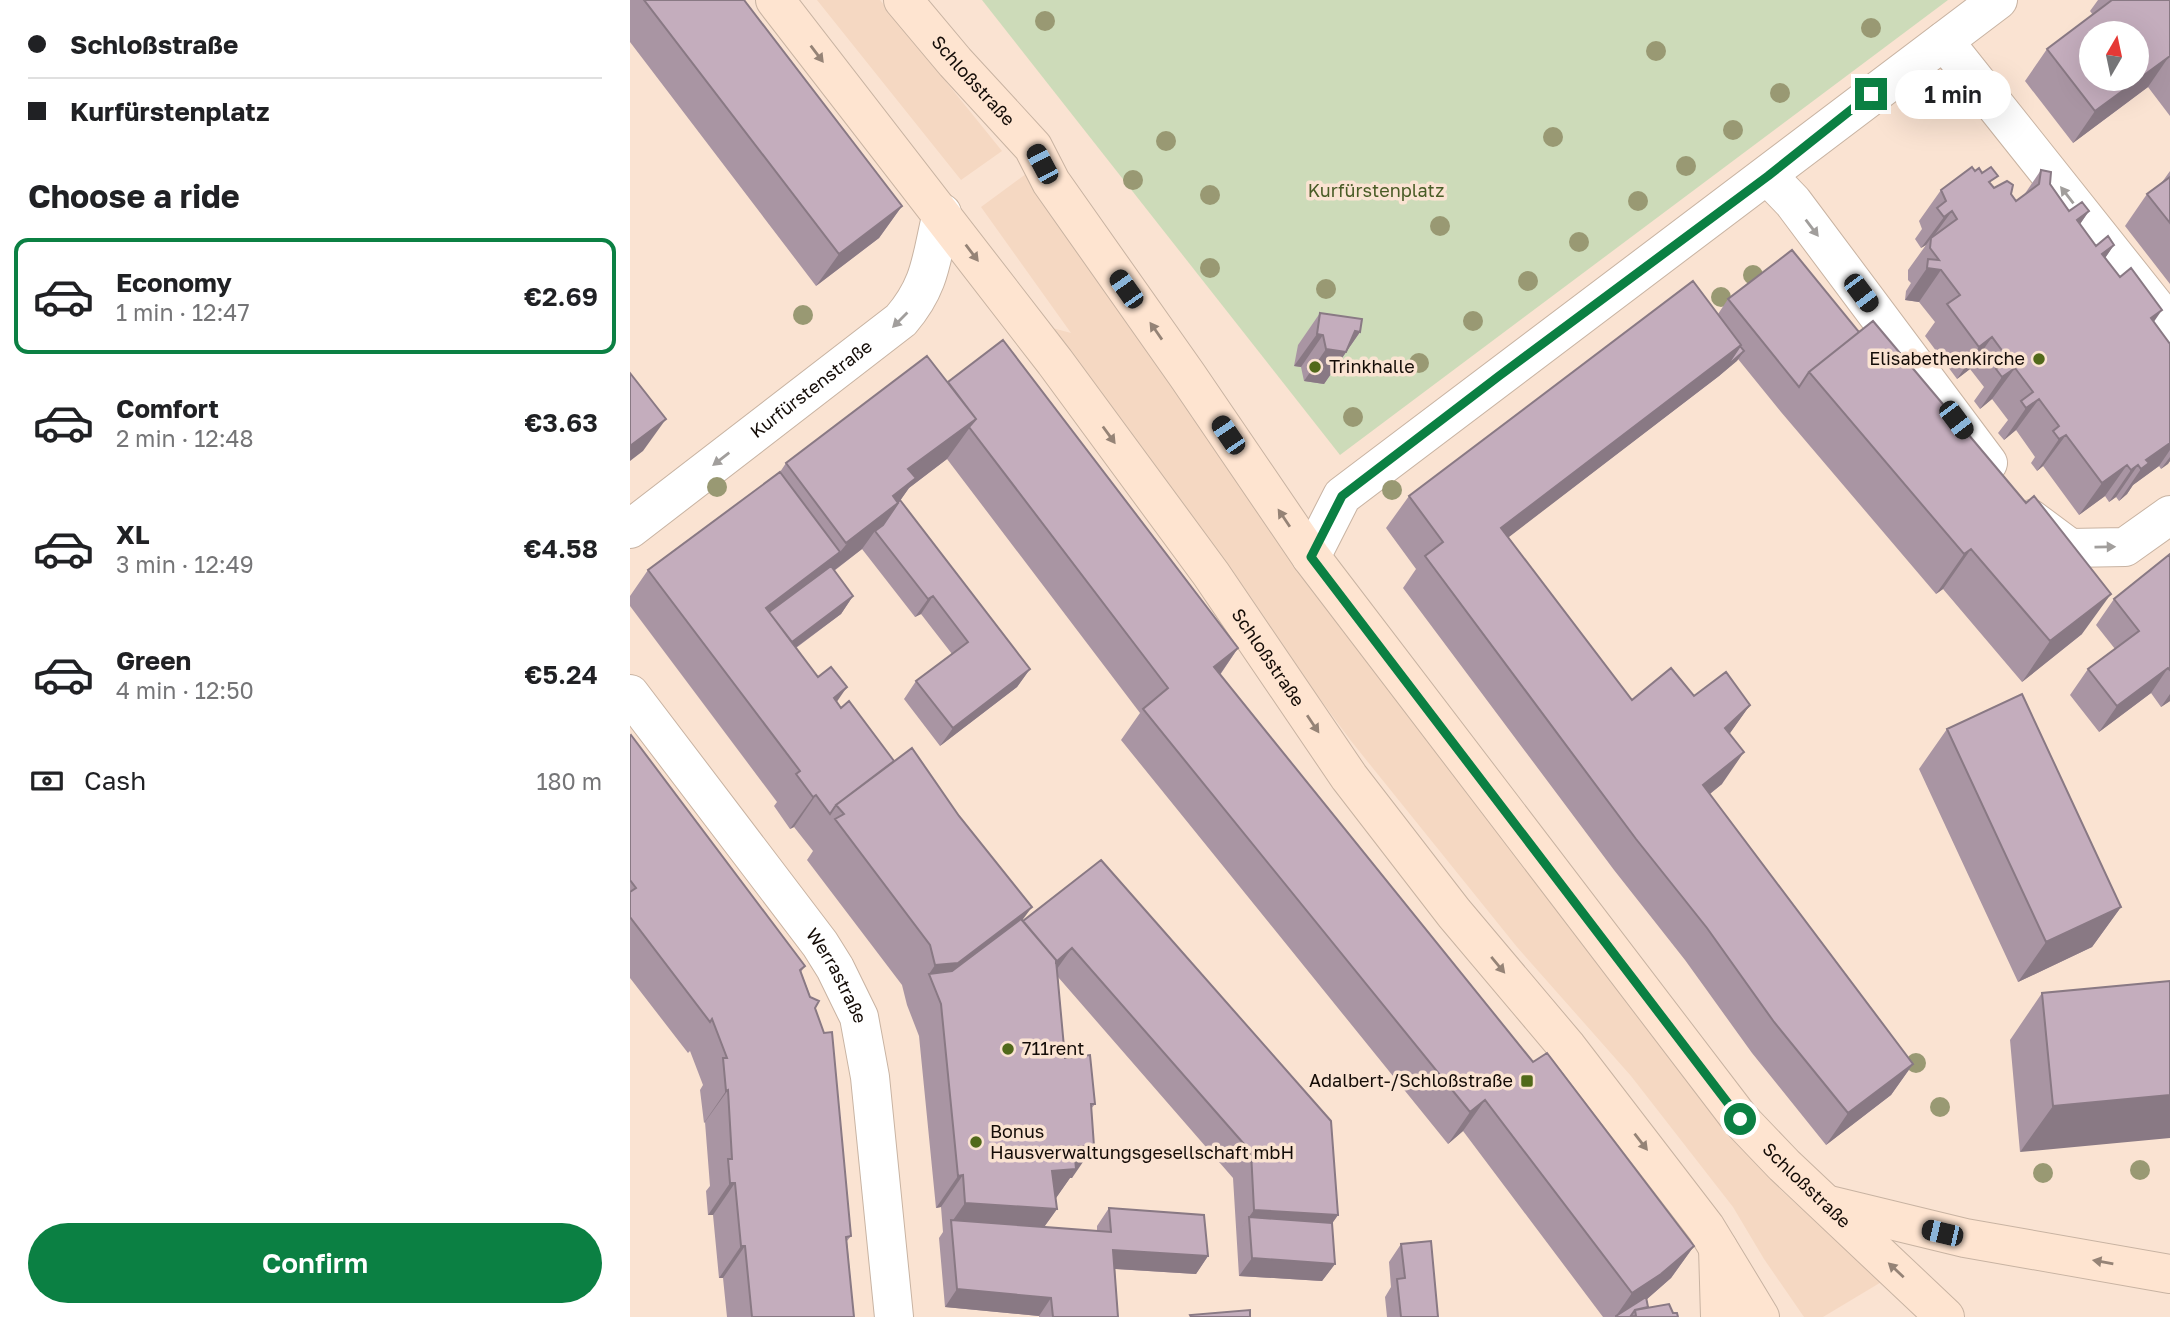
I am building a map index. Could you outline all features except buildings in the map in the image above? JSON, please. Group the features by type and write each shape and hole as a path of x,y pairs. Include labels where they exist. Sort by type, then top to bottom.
{"street":[{"name":"Schloßstraße","path":"775,0 921,190 942,213 1211,574 1349,778 1454,913 1567,1047 1718,1246 1760,1317"},
{"name":"Schloßstraße","path":"902,0 1033,147 1051,182 1187,374 1311,557 1740,1119 1784,1165 1945,1317"},
{"path":"1311,557 1342,496 1998,0"},
{"path":"1944,41 2170,325"},
{"path":"1768,176 1793,202 2029,518 2070,548 2125,547 2170,515"},
{"name":"Kurfürstenstraße","path":"630,529 901,320 915,304 928,279 942,213"},
{"name":"Werrastraße","path":"630,694 820,944 859,1017 870,1077 894,1317"},
{"path":"1828,1205 1965,1238 2170,1274"},
{"path":"1718,1246 1720,1317"}],"shaded area":[{"path":"817,0 880,0 1002,151 961,180"},
{"path":"1030,171 1716,1111 1782,1191 1883,1281 1823,1317 1804,1317 1764,1259 1733,1207 1631,1076 1517,947 1351,741 1045,326 1071,333 981,207"}],"green space":[{"name":"Kurfürstenplatz","path":"982,0 1948,0 1340,455"}],"place":[{"name":"Elisabethenkirche","path":"2039,359"},
{"name":"Trinkhalle","path":"1315,367"},
{"name":"711rent","path":"1008,1049"},
{"name":"Adalbert-/Schloßstraße","path":"1527,1081"},
{"name":"Bonus Hausverwaltungsgesellschaft mbH","path":"976,1142"}],"route":[{"path":"1740,1119 1311,557 1342,496 1768,176 1871,94"}]}
